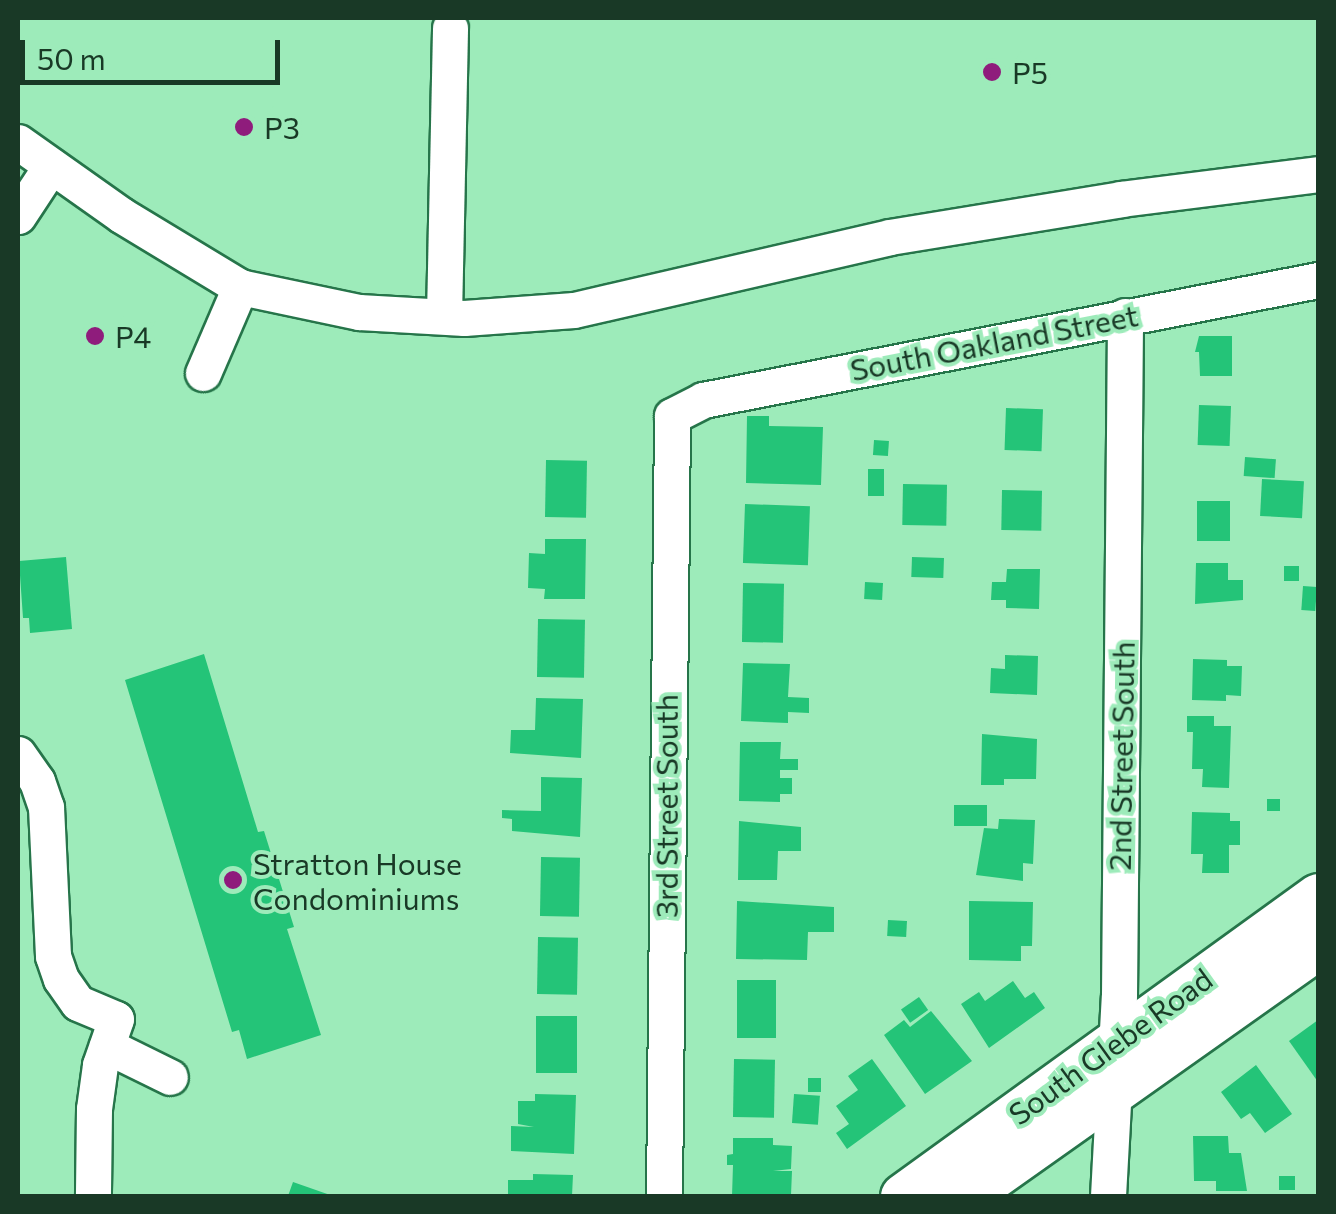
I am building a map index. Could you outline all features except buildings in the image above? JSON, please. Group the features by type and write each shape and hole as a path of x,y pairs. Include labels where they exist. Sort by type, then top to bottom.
{"main road":[{"name":"South Glebe Road","path":"903,1196 1318,896"},
{"name":"South Glebe Road","path":"965,1196 1318,946"}],"street":[{"path":"444,316 450,28"},
{"path":"18,142 120,216 240,288 359,312 444,316 574,310 890,237 1120,199 1318,174"},
{"path":"18,216 51,166"},
{"name":"South Oakland Street","path":"672,416 703,400 1318,280"},
{"path":"203,373 240,288"},
{"name":"2nd Street South","path":"1108,1196 1116,1043 1125,316"},
{"name":"3rd Street South","path":"664,1196 672,416"},
{"path":"18,754 36,781 46,807 53,956 61,979 78,1003 116,1019 106,1046 94,1108 92,1196"},
{"path":"106,1046 170,1078"}],"place":[{"name":"P5","path":"992,72"},
{"name":"P3","path":"244,127"},
{"name":"P4","path":"95,336"},
{"name":"Stratton House Condominiums","path":"233,880"}]}
